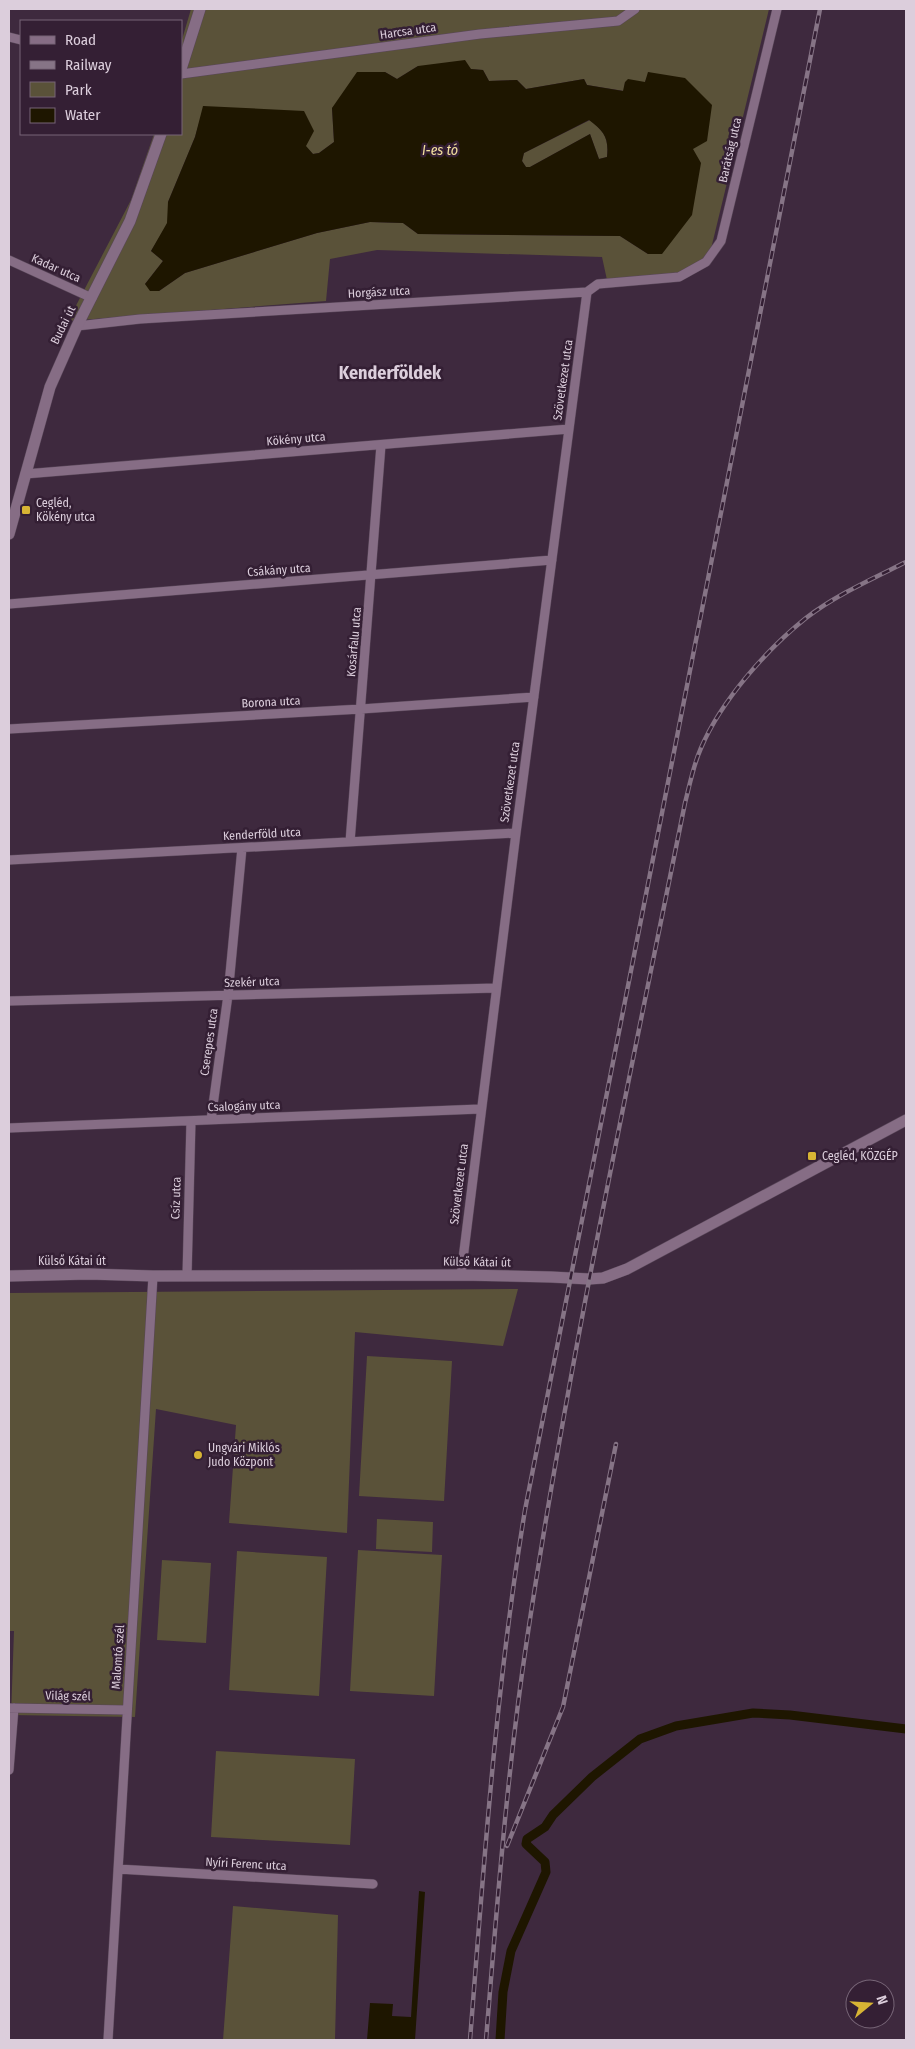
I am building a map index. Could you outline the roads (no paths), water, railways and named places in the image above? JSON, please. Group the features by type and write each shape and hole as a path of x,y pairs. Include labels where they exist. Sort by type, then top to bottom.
{"main road":[{"path":"182,66 200,9"},
{"name":"Budai út","path":"9,534 50,388 77,326 134,212 160,135"},
{"name":"Külső Kátai út","path":"9,1276 88,1274 153,1276 461,1275 595,1279 627,1269 906,1120"}],"street":[{"name":"Harcsa utca","path":"182,74 480,34 618,21 635,9"},
{"name":"Barátság utca","path":"680,277 706,262 722,241 777,9"},
{"name":"Kadar utca","path":"9,260 92,298"},
{"name":"Horgász utca","path":"77,326 140,319 587,292 598,284 680,277"},
{"name":"Szövetkezet utca","path":"461,1275 480,1109 587,292"},
{"name":"Kökény utca","path":"25,474 569,429"},
{"name":"Kosárfalu utca","path":"350,842 381,445"},
{"name":"Csákány utca","path":"9,604 552,560"},
{"name":"Borona utca","path":"9,729 361,709 534,696"},
{"name":"Kenderföld utca","path":"9,860 516,833"},
{"name":"Cserepes utca","path":"211,1120 228,995 242,848"},
{"name":"Szekér utca","path":"9,1001 496,988"},
{"name":"Csalogány utca","path":"9,1128 480,1109"},
{"name":"Csíz utca","path":"187,1276 191,1121"},
{"name":"Malomtó szél","path":"108,2040 153,1276"},
{"name":"Világ szél","path":"11,1708 127,1710"},
{"path":"9,1770 11,1708"},
{"name":"Nyíri Ferenc utca","path":"118,1869 373,1884"}],"water":[{"name":"I-es tó","path":"465,60 471,69 483,70 489,81 517,80 526,89 584,79 587,85 623,91 625,82 628,79 645,82 648,72 685,78 712,105 707,141 693,149 701,163 692,215 662,254 648,254 620,236 418,234 403,223 370,222 317,233 185,273 159,291 150,291 145,284 163,261 151,251 167,223 168,202 195,137 203,106 304,111 314,131 306,146 313,154 319,153 334,142 332,108 357,72 385,72 397,79 418,66","holes":["589,120 602,132 606,140 607,157 599,159 590,134 530,167 526,167 522,161 524,153"]},
{"path":"419,1891 425,1892 415,2040 367,2040 370,2003 393,2004 392,2016 411,2017"}],"waterway":[{"path":"500,2040 503,1992 511,1951 546,1872 545,1862 526,1844 527,1839 545,1827 553,1815 592,1777 640,1739 676,1726 753,1713 790,1715 906,1729"}],"railway":[{"path":"470,2040 499,1708 506,1642 525,1510 820,9"},
{"path":"486,2040 503,1839 514,1739 527,1639 544,1534 601,1220 685,803 694,768 701,748 720,712 746,677 776,645 806,618 830,602 906,562"},
{"path":"507,1846 563,1707 616,1444"}],"place":[{"name":"Cegléd, Kökény utca","path":"26,510"},
{"name":"Cegléd, KÖZGÉP","path":"812,1156"},
{"name":"Ungvári Miklós Judo Központ","path":"198,1455"}],"district":[{"name":"Kenderföldek","path":"390,373"}]}
